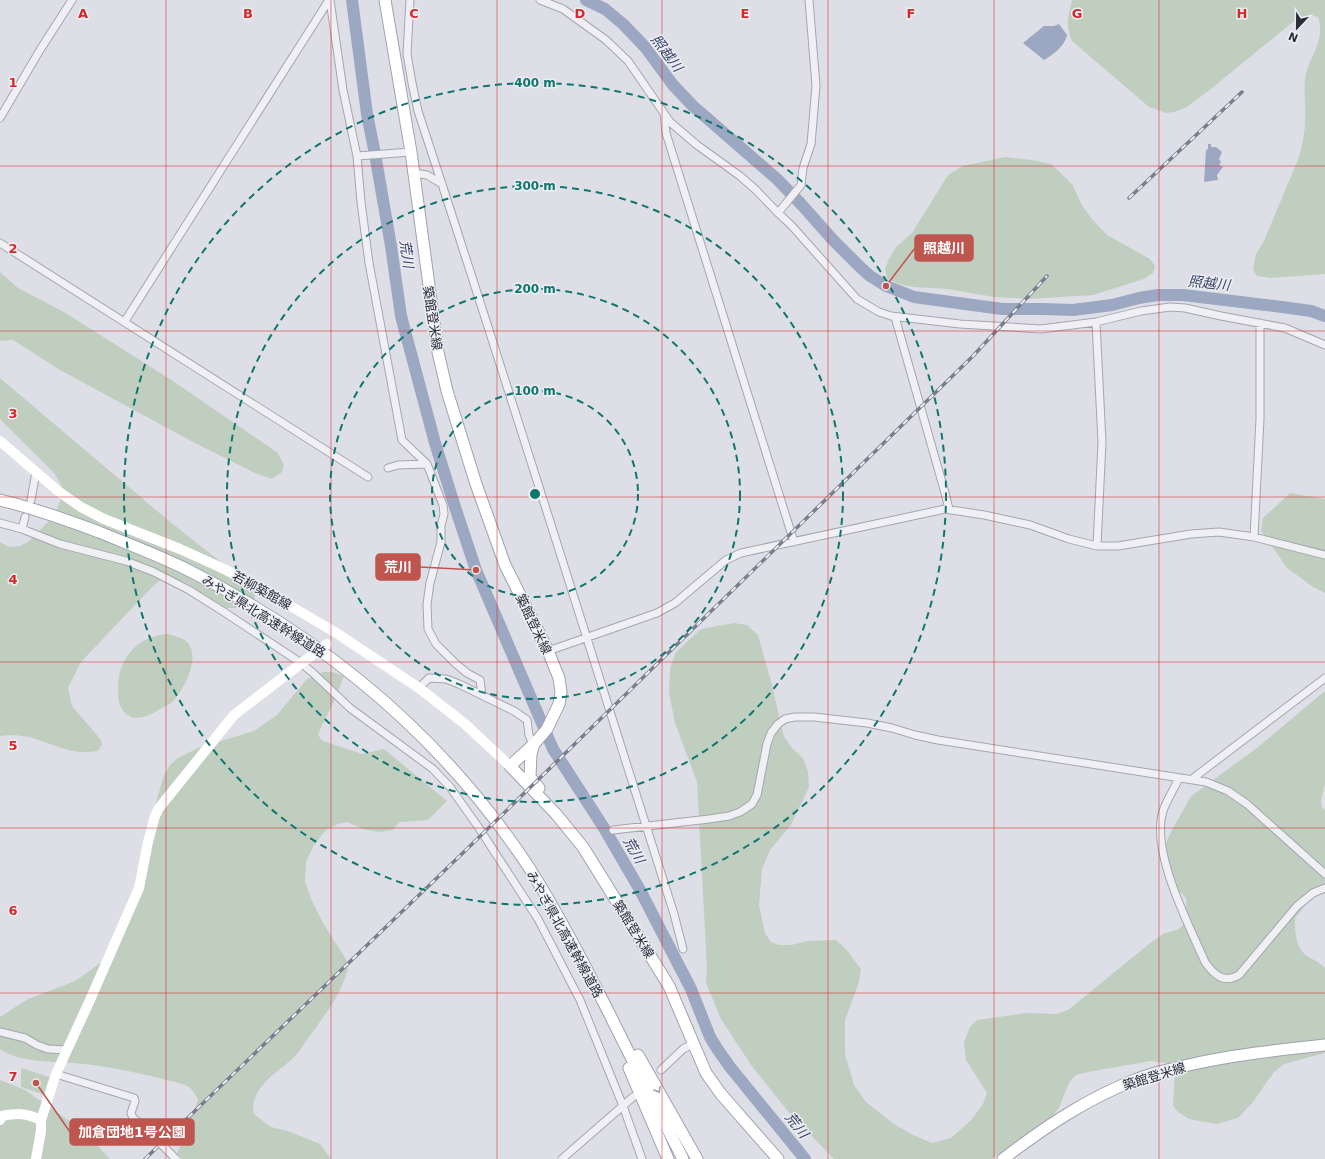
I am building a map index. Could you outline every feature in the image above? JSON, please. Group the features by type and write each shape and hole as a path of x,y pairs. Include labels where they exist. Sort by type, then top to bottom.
{"main road":[{"name":"築館登米線","path":"385,0 411,152 431,308 438,352 447,391 476,484 505,565 548,651 558,678 561,692 555,716 547,729 536,742 510,766 556,814 583,847 669,986 692,1044 706,1073 721,1094 778,1159"},
{"name":"みやぎ県北高速幹線道路","path":"0,500 67,520 125,542 185,568 238,597 298,634 353,675 411,726 440,754 474,794 528,867 575,947 683,1159"},
{"path":"536,742 531,754 530,777 546,797 556,814"},
{"path":"575,947 614,1032 668,1159"},
{"path":"575,947 697,1159"},
{"name":"築館登米線","path":"1003,1159 1069,1112 1102,1094 1136,1079 1170,1069 1244,1054 1325,1044"}],"street":[{"path":"0,118 40,50 72,0"},
{"path":"330,0 343,90 360,156 360,202 369,263 402,440 427,464 443,506 444,514 441,526 441,542 430,583 427,604 428,629 436,644 455,663 467,673 480,680 482,695"},
{"path":"125,321 330,0"},
{"path":"410,0 407,54 418,110 527,448 674,914 683,949"},
{"path":"540,0 563,9 606,40 628,60 670,122 683,134 740,176 756,190 791,225 857,299 879,312 896,317 960,324 1041,329 1096,322 1141,311 1170,307 1185,308 1285,328 1325,345"},
{"path":"778,213 801,185 803,168 811,144 816,86 809,0"},
{"path":"663,111 666,133 794,542"},
{"path":"360,156 411,152"},
{"path":"413,172 427,175 442,184"},
{"path":"0,243 125,321 368,477"},
{"path":"896,317 946,493 949,509"},
{"path":"1096,322 1102,442 1097,546"},
{"path":"1254,537 1260,419 1260,324"},
{"name":"若柳築館線","path":"0,441 58,491 81,507 104,519 180,549 224,569 260,588 338,634 419,688 465,724 510,766"},
{"path":"388,468 398,465 427,464"},
{"path":"31,500 36,472"},
{"path":"548,651 663,610 675,603 726,560 741,553 945,509 984,515 1030,525 1069,539 1097,546 1118,546 1191,534 1219,532 1254,537 1325,555"},
{"path":"22,529 25,517"},
{"path":"0,524 22,529 60,544 126,561 154,572 189,590 302,663 350,708 433,769 450,787 494,850 538,919 580,1000 623,1106 642,1159"},
{"path":"36,1159 41,1132 41,1120 56,1074 139,888 148,842 155,816 159,808 234,715 338,634"},
{"path":"419,688 429,678 434,677 446,679 482,695 514,711 527,720 530,741 536,742"},
{"path":"1192,779 1325,678"},
{"path":"613,830 709,820 740,812 752,804 757,795 767,744 771,733 778,724 785,719 795,717 814,717 867,723 938,740 1192,779 1217,786 1238,797 1255,810 1325,874"},
{"path":"1180,778 1163,812 1163,855 1170,880 1205,962 1212,972 1224,978 1232,979 1239,975 1296,906 1309,896 1325,888"},
{"path":"0,1032 25,1038 37,1045 48,1048 67,1050"},
{"path":"661,1070 683,1049 692,1044"},
{"path":"56,1074 134,1098 135,1101 131,1113 134,1118 176,1159"},
{"path":"562,1159 633,1097"},
{"path":"0,1120 2,1116 18,1113 30,1115 41,1120"}],"green space":[{"path":"1072,0 1325,0 1325,274 1271,278 1257,276 1253,270 1256,254 1264,241 1301,151 1305,126 1305,80 1307,70 1319,38 1320,25 1318,17 1310,16 1302,18 1288,26 1187,107 1174,112 1166,113 1149,107 1072,41 1068,25 1068,16"},
{"path":"1005,157 1051,164 1072,184 1082,205 1092,219 1107,235 1150,259 1155,266 1153,273 1144,279 1093,295 1029,299 994,297 948,289 914,287 899,284 887,279 885,269 896,247 912,233 948,175 963,166"},
{"path":"0,272 18,288 64,312 173,381 278,453 284,465 282,472 272,479 255,473 193,442 60,370 13,340 0,341"},
{"path":"0,378 169,521 250,585 255,596 251,608 223,608 197,592 189,584 173,578 164,577 154,585 81,662 68,688 72,706 101,740 102,744 98,751 76,752 30,737 11,735 0,736 0,542 9,547 20,546 28,542 54,516 63,489 55,474 0,419"},
{"path":"1290,493 1325,499 1325,593 1313,587 1287,568 1261,531 1263,518"},
{"path":"734,623 747,625 758,635 771,681 784,737 793,749 803,758 808,772 809,787 791,825 770,850 762,869 759,905 765,933 771,942 779,945 791,945 808,941 836,940 846,949 861,969 859,982 845,1020 845,1054 854,1085 866,1102 894,1124 911,1134 932,1143 951,1138 972,1119 983,1104 987,1093 966,1060 964,1042 970,1027 977,1020 1026,1013 1056,1014 1068,1010 1149,944 1163,934 1179,929 1184,924 1186,918 1186,898 1170,882 1162,865 1165,845 1191,796 1257,748 1325,691 1325,784 1321,800 1322,807 1325,810 1325,890 1312,897 1295,918 1296,933 1300,948 1307,956 1325,968 1325,1053 1284,1064 1274,1072 1253,1102 1238,1118 1217,1124 1189,1119 1178,1112 1173,1106 1175,1071 1171,1065 1151,1061 1076,1075 1069,1083 1059,1108 1050,1119 992,1159 834,1159 791,1115 751,1065 721,1019 706,983 707,969 697,782 675,723 669,693 670,668 676,652 701,629"},
{"path":"168,634 183,639 191,648 192,663 187,680 183,688 170,704 141,718 131,717 122,709 118,699 121,668 131,651 139,644 147,639"},
{"path":"323,672 333,672 344,676 336,697 318,734 320,738 323,741 362,754 384,749 447,801 428,820 400,822 392,830 379,832 363,829 347,822 338,824 326,830 314,845 306,862 305,881 311,899 323,923 349,964 343,984 328,1011 297,1054 262,1086 255,1099 253,1110 254,1114 271,1127 288,1131 320,1144 331,1159 175,1159 198,1100 190,1088 178,1083 144,1074 97,1066 16,1057 0,1049 0,1017 28,999 75,981 102,962 124,929 157,799 164,775 170,765 178,758 198,748 254,731 277,715 307,679"},
{"path":"21,1068 52,1078 45,1095 21,1087"},
{"path":"0,1080 25,1090 85,1132 110,1159 0,1159"}],"water":[{"path":"1059,24 1067,35 1066,39 1058,50 1044,60 1023,43 1044,26 1054,26"},
{"path":"1208,144 1211,144 1211,147 1216,147 1222,152 1219,159 1221,162 1219,165 1223,167 1217,175 1218,180 1204,182 1206,150 1208,149"}],"waterway":[{"name":"荒川","path":"352,0 367,114 391,246 401,316 435,443 476,570 553,749 604,828 640,890 691,989 710,1037 730,1067 805,1159"},
{"name":"照越川","path":"586,0 605,9 623,24 645,47 673,85 693,106 777,179 859,266 870,276 886,286 914,297 1002,309 1073,310 1112,305 1158,295 1183,295 1311,311 1325,316"}],"railway":[{"path":"1129,198 1242,92"},
{"path":"145,1159 468,848 973,356 1047,276"}],"place":[{"name":"照越川","path":"886,286"},
{"name":"荒川","path":"476,570"},
{"name":"加倉団地1号公園","path":"36,1083"}]}
